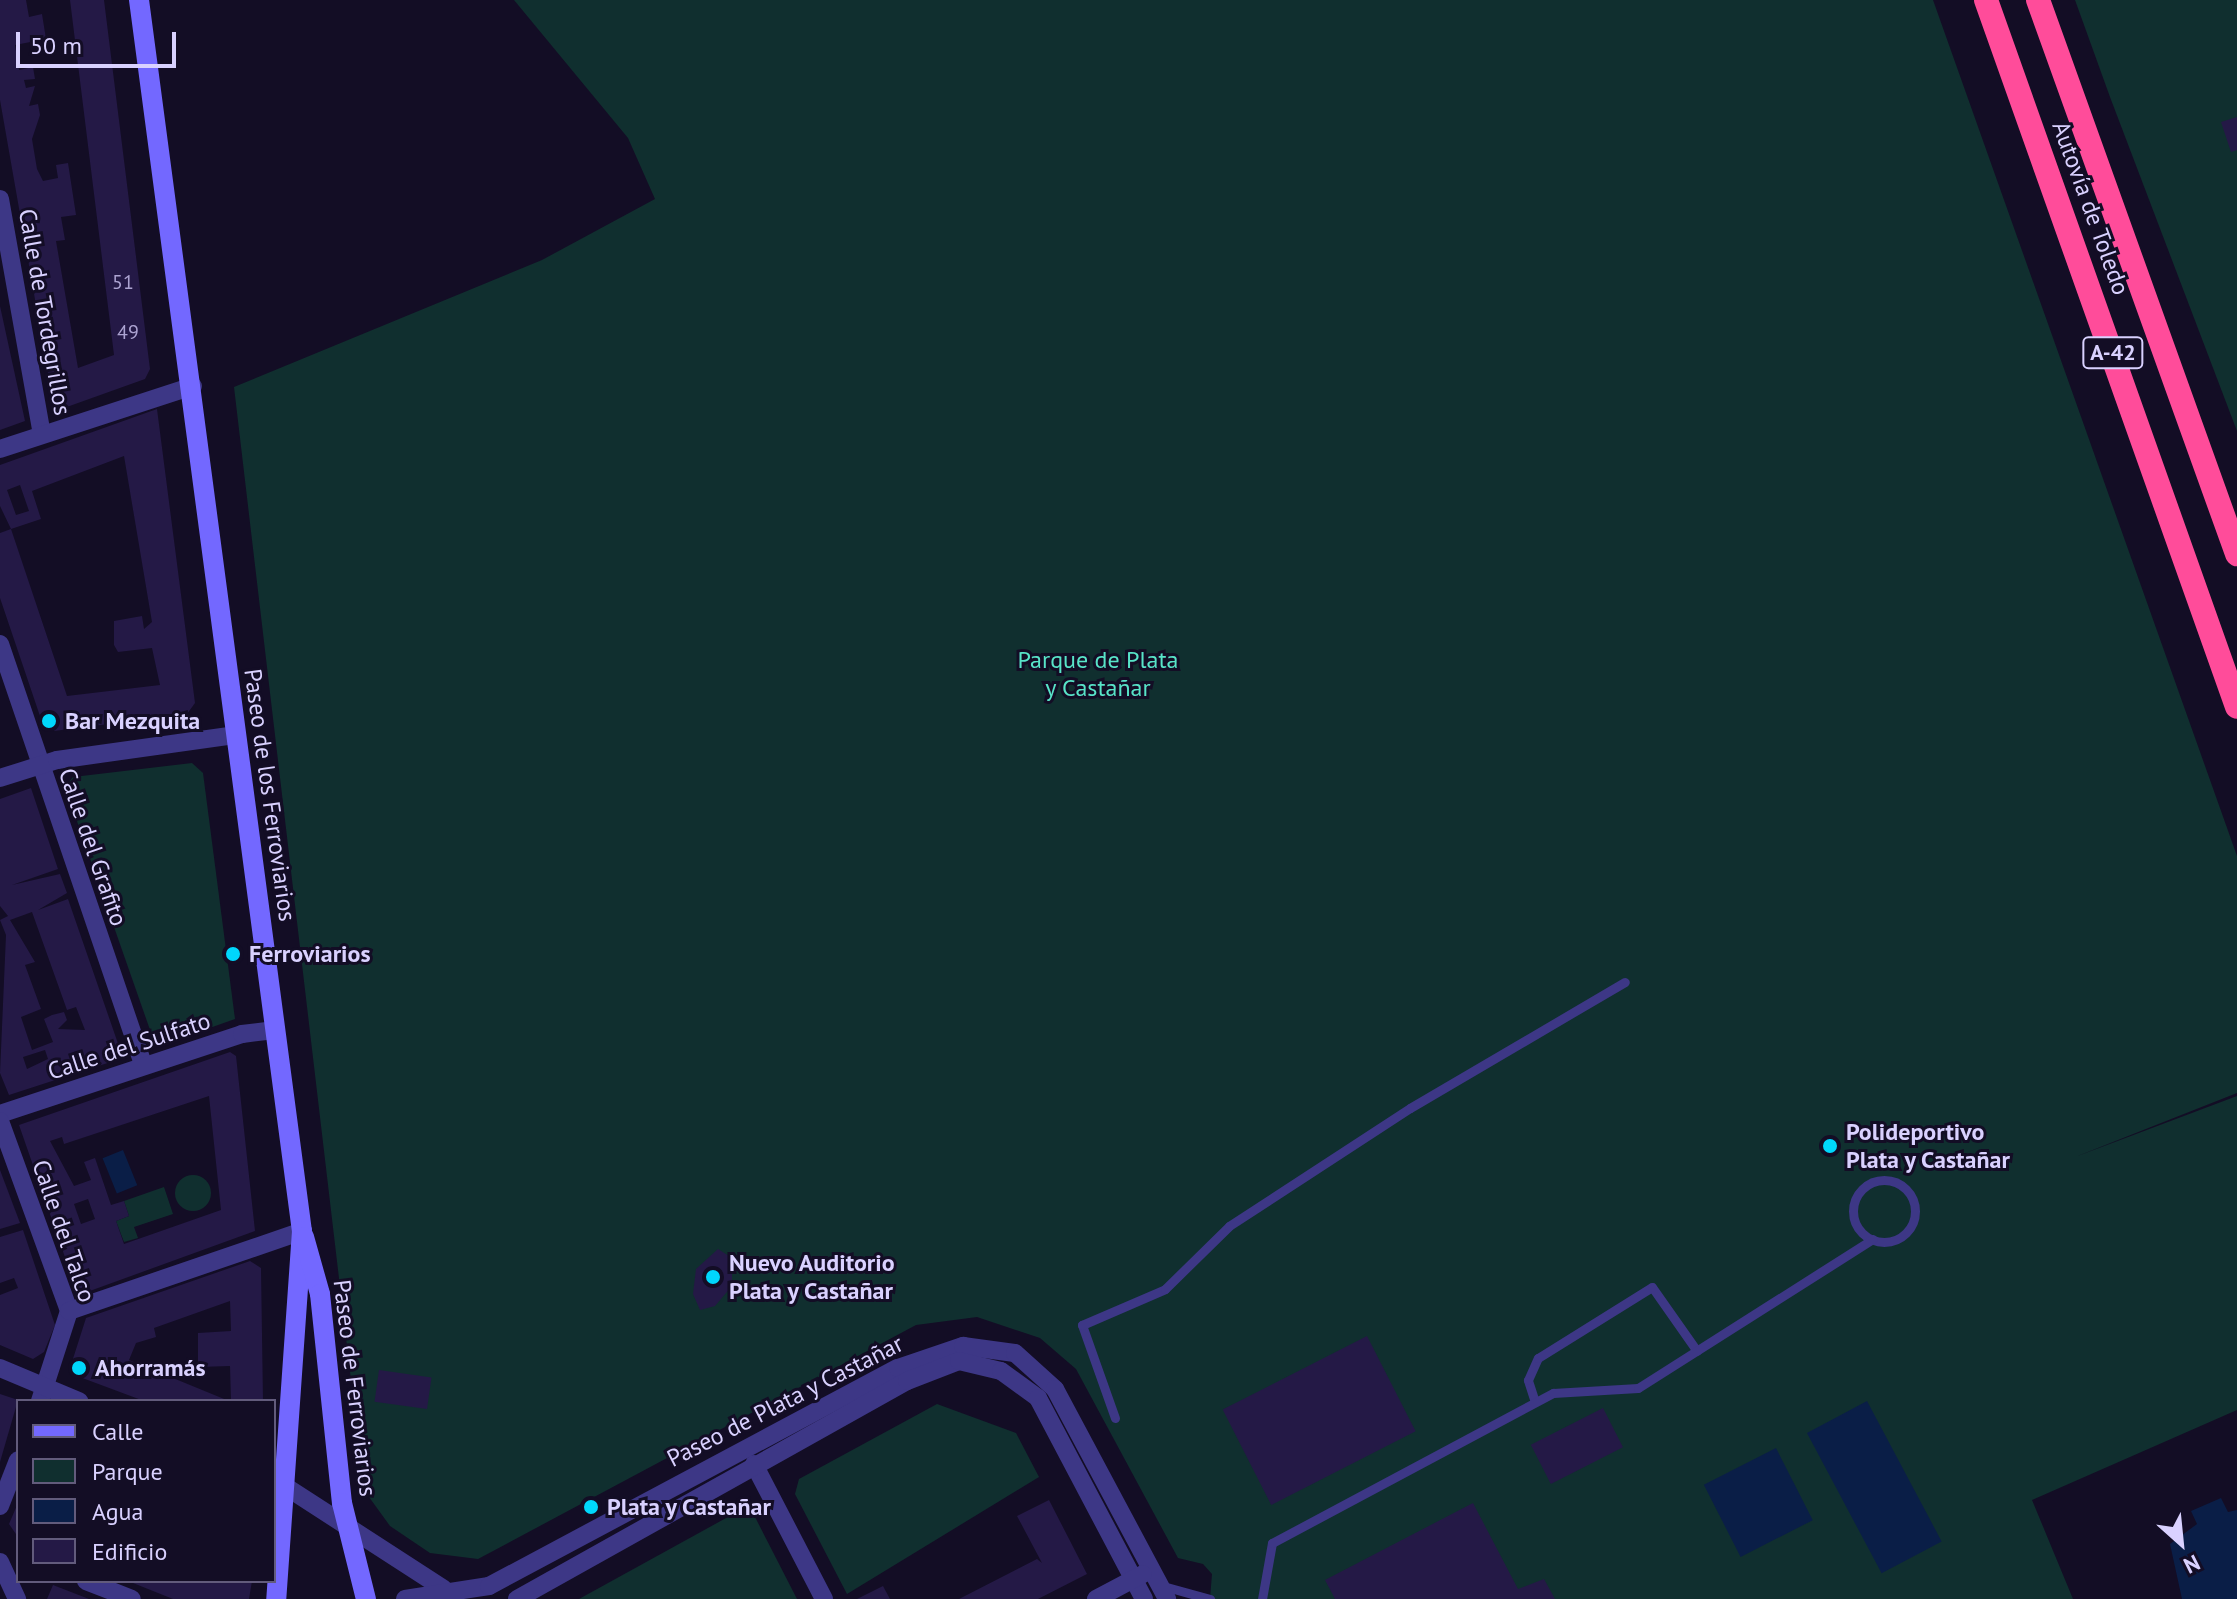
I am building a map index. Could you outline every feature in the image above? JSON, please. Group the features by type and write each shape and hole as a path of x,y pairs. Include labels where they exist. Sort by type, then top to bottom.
{"highway":[{"name":"Autovía de Toledo","path":"1986,0 2237,707"},
{"name":"Autovía de Toledo","path":"2038,0 2237,554"}],"main road":[{"name":"Paseo de los Ferroviarios","path":"139,0 193,386 302,1231 292,1295 276,1599"},
{"name":"Paseo de Ferroviarios","path":"302,1231 320,1294 349,1527"},
{"path":"349,1527 366,1599"}],"street":[{"name":"Calle de Tordegrillos","path":"0,199 42,434"},
{"path":"0,449 193,386"},
{"name":"Calle del Grafito","path":"0,644 143,1065"},
{"path":"0,778 40,766 236,735"},
{"name":"Calle del Sulfato","path":"0,1114 143,1065 275,1030"},
{"name":"Calle del Talco","path":"0,1121 69,1311 43,1394"},
{"path":"69,1311 302,1231"},
{"name":"Paseo de Plata y Castañar","path":"405,1599 444,1589 489,1586 898,1368 963,1346 1015,1353 1055,1389 1160,1584"},
{"name":"Paseo de Plata y Castañar","path":"517,1599 754,1464 933,1368 981,1364 1038,1398 1144,1599"},
{"path":"0,1368 43,1394 69,1399"},
{"path":"754,1464 824,1599"},
{"path":"0,1506 16,1465"},
{"name":"Paseo de Ferroviarios","path":"280,1482 349,1527"},
{"path":"349,1527 444,1589"},
{"path":"5,1565 17,1599"},
{"path":"1096,1599 1133,1579 1160,1584"},
{"path":"91,1583 132,1599"}],"lane":[{"path":"1115,1418 1082,1325 1165,1289 1229,1226 1410,1108 1625,982"},
{"path":"1262,1599 1272,1543 1553,1393 1638,1388 1873,1239 1894,1240 1913,1223 1912,1197 1892,1181 1875,1182 1856,1199 1856,1225 1873,1239"},
{"path":"1535,1402 1528,1380 1538,1358 1652,1287 1697,1351"},
{"path":"1160,1584 1210,1599"}],"green space":[{"name":"Parque de Plata y Castañar","path":"514,0 1933,0 2237,856 2237,1093 2075,1157 2237,1096 2237,1410 2032,1500 2073,1599 1210,1599 1212,1574 1203,1564 1178,1558 1076,1369 1040,1338 977,1317 916,1325 478,1559 430,1553 390,1526 369,1497 361,1465 234,387 542,260 655,199 628,138"},
{"path":"2075,0 2237,0 2237,431 2110,97"},
{"path":"192,763 203,773 235,1019 156,1047 65,787 73,777"},
{"path":"193,1175 206,1180 211,1193 206,1206 193,1211 180,1206 175,1193 180,1180"},
{"path":"164,1187 173,1214 134,1227 138,1238 124,1242 116,1221 129,1216 124,1201"},
{"path":"937,1404 1016,1433 1039,1477 847,1594 795,1494 799,1479"},
{"path":"737,1512 755,1517 797,1599 579,1599"}],"water":[{"path":"123,1150 137,1185 117,1193 103,1158"},
{"path":"1867,1401 1942,1541 1882,1573 1807,1433"},
{"path":"1776,1448 1813,1520 1741,1557 1704,1485"},
{"path":"2221,1498 2228,1512 2237,1510 2237,1599 2182,1599 2170,1544 2197,1524 2191,1511"}],"building":[{"path":"0,0 26,0 29,17 42,14 46,39 15,45 19,70 33,67 35,79 24,80 26,88 35,86 29,106 38,104 40,115 32,139 37,169 43,181 58,178 56,165 68,163 76,215 61,217 65,240 56,241 78,368 114,355 70,0 104,0 150,369 145,379 64,408 53,402 0,100"},
{"path":"2237,117 2237,150 2231,152 2221,122"},
{"path":"0,306 25,421 0,430"},
{"path":"157,409 195,703 187,714 54,731 43,725 0,598 0,533 11,529 0,506 0,465","holes":["124,456 152,622 144,629 142,616 114,621 114,645 118,652 152,648 160,685 67,696 11,529 41,519 32,491","20,485 29,511 16,515 7,490"]},
{"path":"31,788 58,869 12,885 60,874 67,893 38,910 68,899 123,1058 9,1095 0,1073 6,935 0,920 8,916 0,906 0,799","holes":["32,912 67,1010 76,1007 85,1030 58,1029 67,1020 64,1012 52,1015 44,1019 53,1042 32,1050 21,1017 41,1009 25,965 35,962 10,920","45,1050 48,1059 27,1069 23,1057"]},
{"path":"230,1052 236,1056 255,1231 87,1292 75,1286 19,1125","holes":["209,1096 221,1210 124,1244 116,1221 129,1216 124,1201 111,1205 95,1158 84,1162 91,1180 74,1186 50,1141 62,1137 64,1144","88,1199 95,1219 81,1224 74,1204"]},
{"path":"0,1170 20,1223 0,1229"},
{"path":"23,1230 55,1325 44,1352 33,1359 0,1345 0,1295 18,1288 14,1278 0,1283 0,1237"},
{"name":"Nuevo Auditorio Plata y Castañar","path":"718,1249 732,1258 732,1286 715,1306 700,1310 693,1294 696,1269"},
{"path":"250,1261 261,1268 263,1399 231,1399 230,1366 198,1367 198,1333 231,1331 230,1301 154,1328 156,1337 136,1343 129,1360 224,1399 139,1399 77,1376 71,1365 86,1318"},
{"path":"1367,1336 1416,1431 1271,1505 1223,1410"},
{"path":"379,1370 431,1377 427,1409 375,1402"},
{"path":"0,1394 16,1399 16,1407 0,1462"},
{"path":"1603,1408 1623,1447 1551,1484 1531,1445"},
{"path":"1049,1500 1087,1574 1038,1599 959,1599 1037,1559 1042,1563 1017,1516"},
{"path":"1473,1503 1518,1589 1544,1579 1555,1599 1335,1599 1325,1580"},
{"path":"16,1508 16,1534 9,1524"},
{"path":"133,1583 252,1583 249,1599 173,1599"},
{"path":"53,1585 89,1599 47,1599"},
{"path":"883,1586 890,1599 857,1599"}],"place":[{"name":"Bar Mezquita","path":"49,721"},
{"name":"Ferroviarios","path":"233,954"},
{"name":"Polideportivo Plata y Castañar","path":"1830,1146"},
{"name":"Nuevo Auditorio Plata y Castañar","path":"713,1277"},
{"name":"Ahorramás","path":"79,1368"},
{"name":"Plata y Castañar","path":"591,1507"}]}
